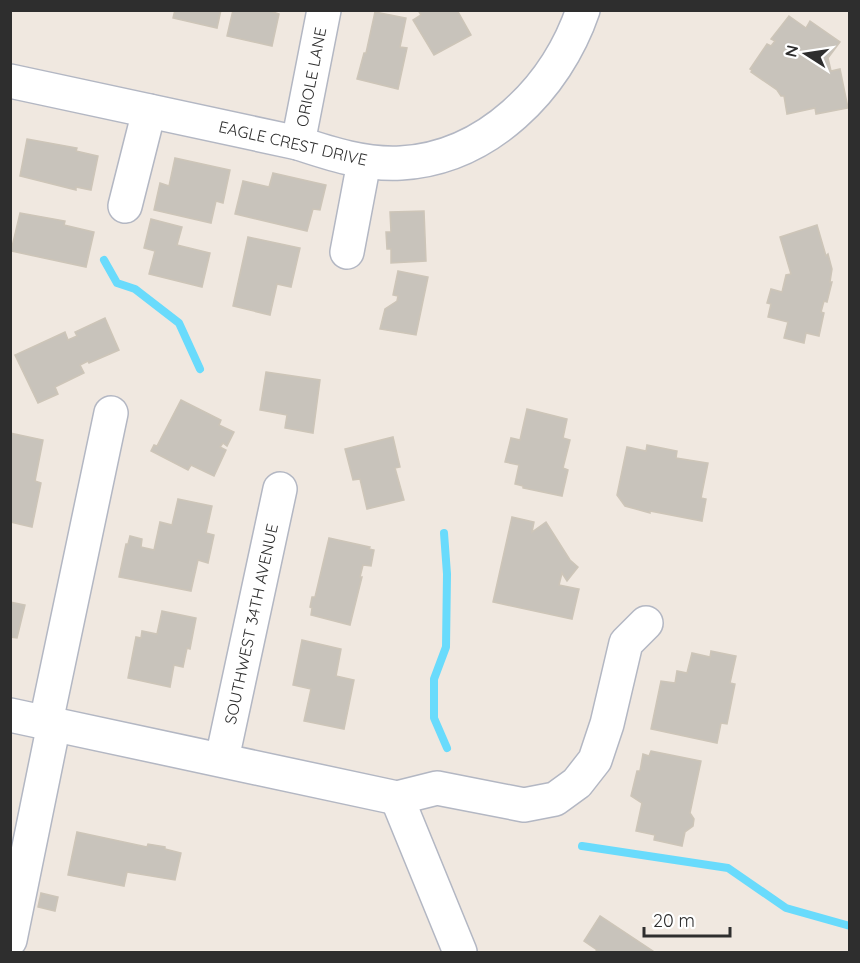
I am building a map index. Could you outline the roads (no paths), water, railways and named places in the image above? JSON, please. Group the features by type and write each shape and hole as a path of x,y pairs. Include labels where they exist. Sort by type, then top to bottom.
{"street":[{"name":"ORIOLE LANE","path":"298,143 324,10"},
{"name":"EAGLE CREST DRIVE","path":"10,81 298,143 332,155 364,162 401,163 432,158 462,148 490,133 517,113 542,88 561,59 577,28 583,10"},
{"path":"125,206 149,111"},
{"path":"347,252 364,162"},
{"path":"10,939 111,413"},
{"name":"SOUTHWEST 34TH AVENUE","path":"222,759 280,489"},
{"path":"10,715 397,798 438,788 524,805 555,799 577,783 595,760 607,724 626,643 646,624"},
{"path":"397,798 460,952"}],"waterway":[{"path":"104,260 117,283 135,289 179,323 200,369"},
{"path":"444,533 447,574 446,647 434,679 434,718 447,748"},
{"path":"582,846 728,868 786,908 850,926"}]}
